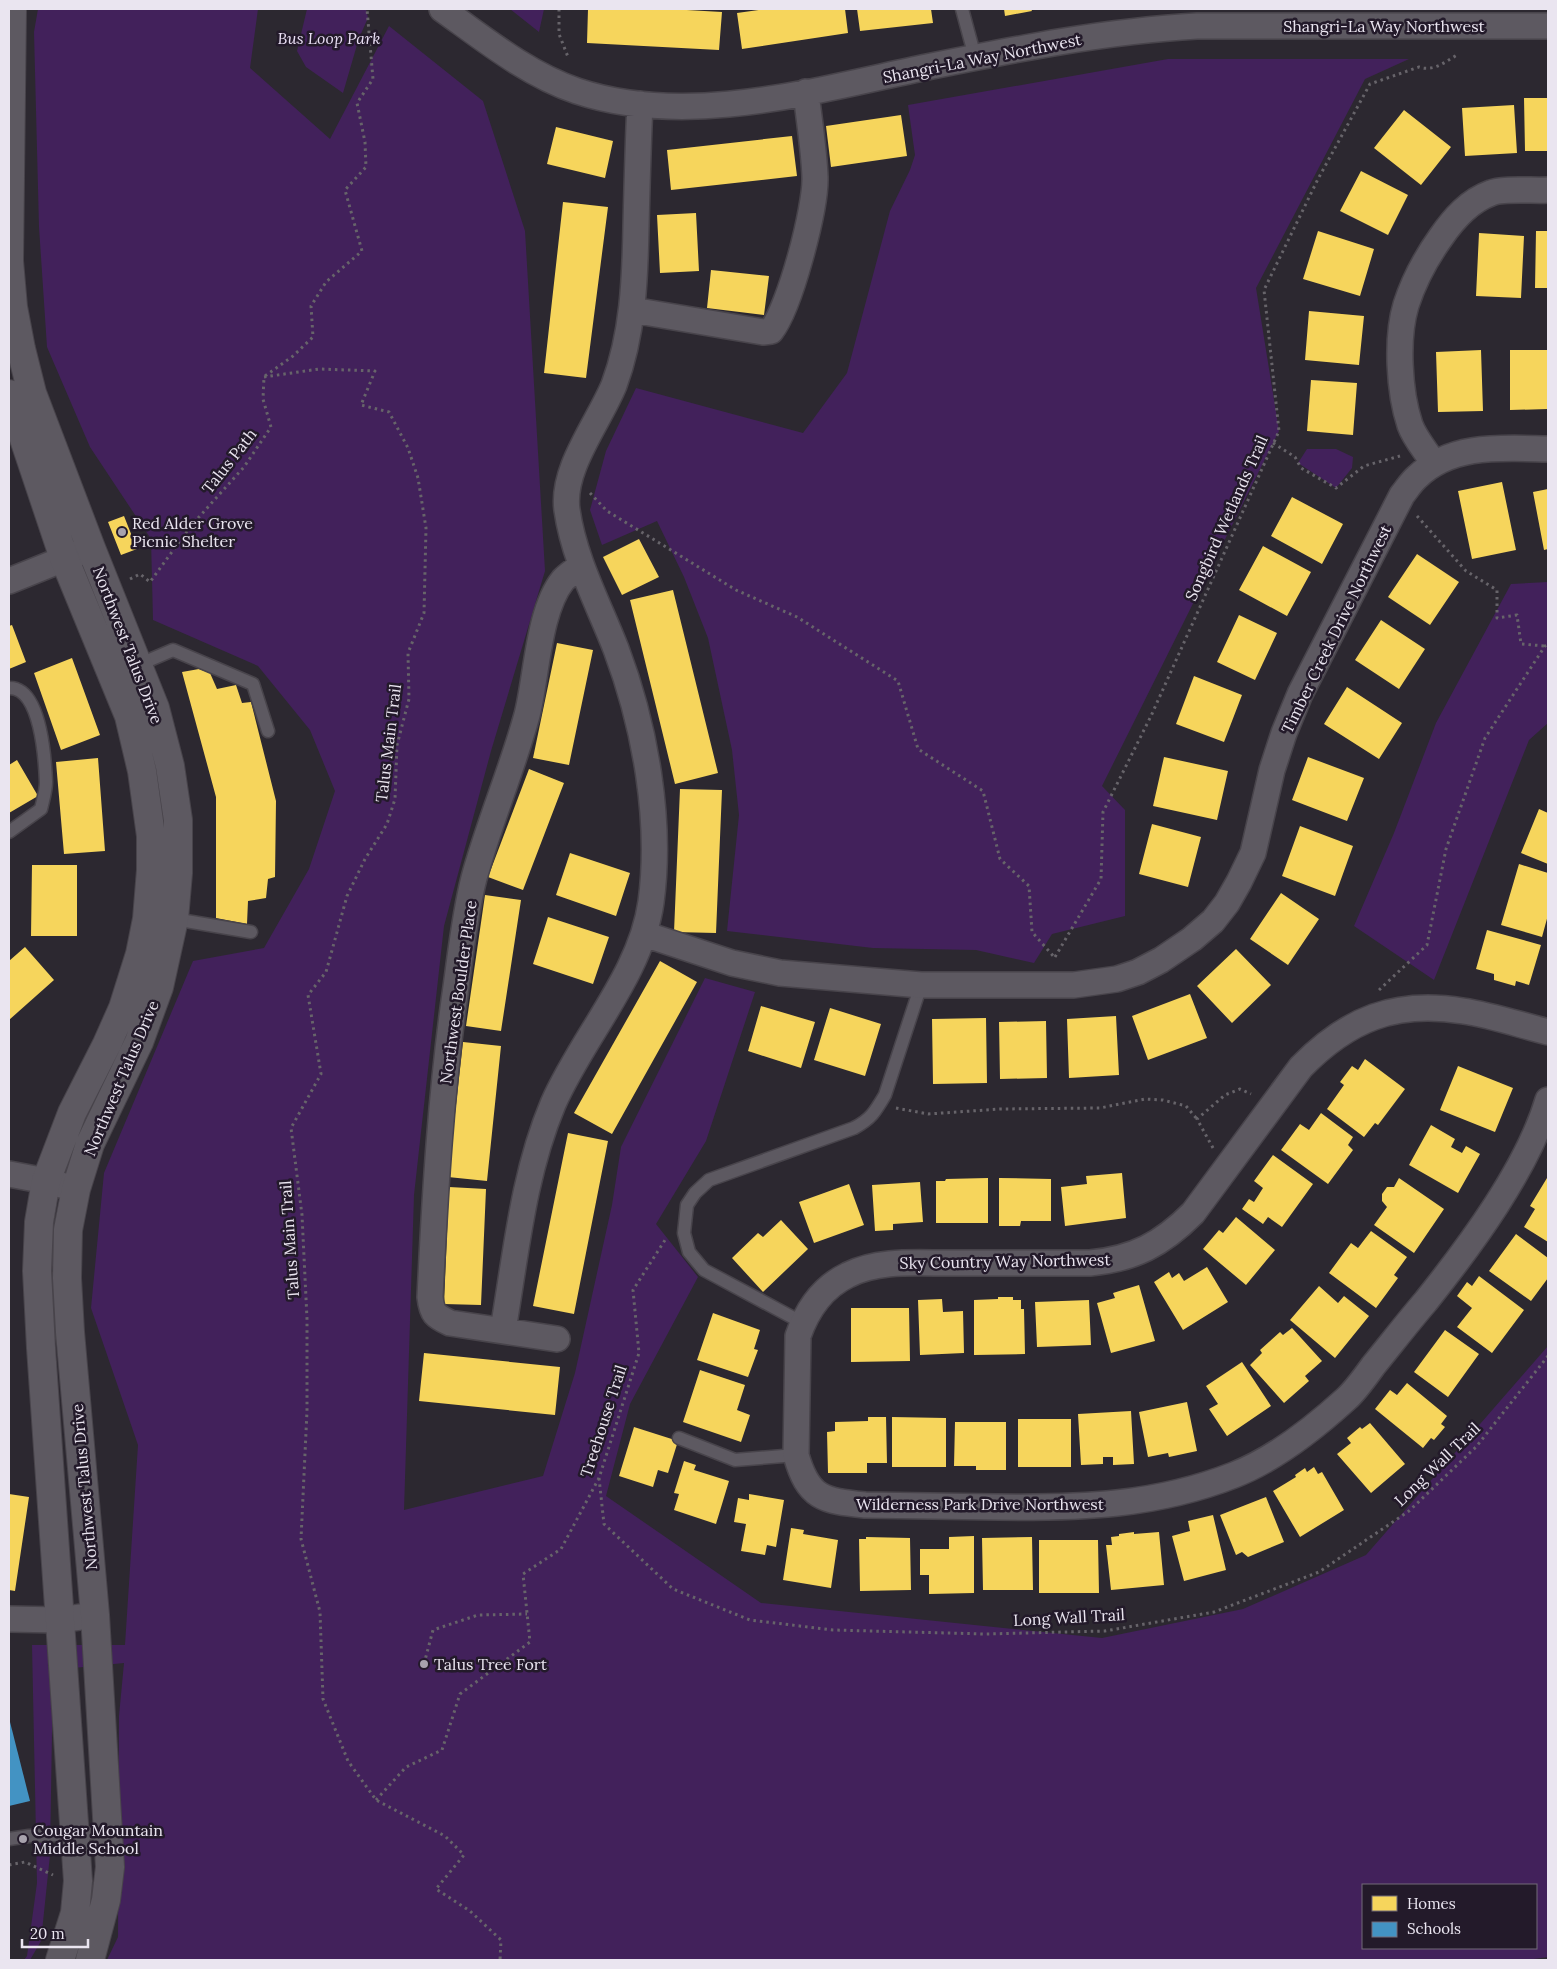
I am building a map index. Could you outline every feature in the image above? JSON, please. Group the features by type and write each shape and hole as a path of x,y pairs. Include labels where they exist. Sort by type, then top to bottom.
{"street":[{"name":"Northwest Talus Drive","path":"12,9 9,261 13,307 32,393 155,708 170,766 178,820 178,873 174,919 159,987 149,1016 90,1144 76,1189 68,1230 67,1278 95,1615 110,1867 106,1900 90,1960"},
{"name":"Shangri-La Way Northwest","path":"442,9 529,69 576,90 619,101 640,104 694,106 745,102 806,92 975,57 1109,34 1151,29 1402,17 1548,26"},
{"path":"632,310 763,332 771,331 778,323 792,286 814,196 815,177 806,92"},
{"path":"503,1330 525,1199 536,1151 553,1103 578,1055 624,978 644,934 651,905 654,868 654,828 649,781 641,738 618,654 599,604 581,566 566,507 571,472 614,384 626,346 632,310 640,104"},
{"path":"1434,464 1411,427 1404,400 1401,340 1406,306 1419,272 1453,218 1467,206 1494,192 1548,190"},
{"name":"Northwest Talus Drive","path":"9,394 64,558 128,716 142,771 151,836 151,870 147,919 142,945 123,1008 72,1113 46,1181 39,1222 37,1271 78,1880 75,1913 60,1960"},
{"name":"Timber Creek Drive Northwest","path":"644,934 732,963 780,973 921,984 1074,985 1117,979 1138,972 1161,960 1192,939 1213,921 1240,882 1253,853 1272,770 1284,733 1300,694 1402,495 1417,477 1434,464 1450,456 1474,450 1500,448 1548,449"},
{"path":"9,582 91,548"},
{"name":"Northwest Boulder Place","path":"557,1338 450,1323 439,1318 431,1310 436,1181 448,1044 474,879 521,737 548,611 564,579 581,566"},
{"name":"Sky Country Way Northwest","path":"824,1498 807,1484 800,1470 796,1454 797,1351 798,1336 803,1322 813,1305 829,1287 848,1275 885,1264 1090,1263 1110,1261 1132,1255 1152,1246 1177,1228 1193,1213 1301,1067 1319,1048 1343,1031 1367,1018 1392,1011 1436,1008 1464,1011 1548,1032"},
{"name":"Wilderness Park Drive Northwest","path":"824,1498 865,1505 1058,1507 1152,1500 1235,1475 1309,1431 1348,1397 1432,1293 1496,1206 1523,1159 1548,1100"},
{"path":"9,1174 76,1189"},
{"path":"9,1619 59,1620 95,1615"}],"lane":[{"path":"962,9 975,57"},
{"path":"138,665 173,650 253,684 268,731"},
{"path":"9,688 15,688 26,696 37,715 46,784 41,809 9,832"},
{"path":"174,919 251,932"},
{"path":"803,1322 704,1270 689,1252 684,1233 687,1205 695,1193 708,1180 854,1128 868,1120 884,1095 921,984"},
{"path":"679,1438 735,1460 796,1454"},
{"path":"9,1839 29,1836 108,1833"}],"path":[{"path":"264,377 293,356 313,337 311,306 326,282 362,251 346,190 366,166 365,142 357,103 373,79 368,9"},
{"path":"559,9 559,34 568,57"},
{"name":"Songbird Wetlands Trail","path":"1055,957 1101,879 1103,812 1151,716 1279,429 1264,290 1318,179 1370,84 1419,67 1425,69 1437,66 1457,56"},
{"name":"Talus Main Trail","path":"264,377 319,369 376,371 361,404 390,412 408,448 418,478 426,528 424,613 408,653 409,699 398,745 395,799 388,824 365,859 348,896 326,972 308,995 321,1074 292,1128 302,1215 307,1319 307,1412 301,1539 320,1612 323,1699 348,1761 376,1800 444,1836 464,1855 436,1889 470,1911 501,1940 500,1960"},
{"name":"Talus Path","path":"108,591 140,574 150,582 190,527 244,467 271,427 263,399 264,377"},
{"path":"1273,443 1295,457 1301,468 1336,488 1364,466 1401,456"},
{"path":"588,492 607,511 736,590 797,617 898,681 918,749 983,791 1000,859 1028,886 1032,932 1055,957 1055,985"},
{"path":"1411,510 1466,571 1497,590 1497,618 1517,614 1521,644 1546,645"},
{"path":"1376,993 1427,945 1446,849 1485,738 1546,645"},
{"path":"1197,1119 1225,1096 1240,1089 1256,1097"},
{"path":"880,1104 901,1110 928,1114 1000,1109 1100,1108 1145,1099 1163,1100 1186,1106 1197,1119 1215,1151"},
{"name":"Treehouse Trail","path":"376,1800 406,1767 442,1750 460,1694 530,1642 523,1574 561,1549 599,1478 639,1353 633,1290 668,1236"},
{"name":"Long Wall Trail","path":"599,1478 604,1524 673,1589 750,1620 833,1630 985,1634 1105,1631 1214,1612 1318,1572 1409,1512 1476,1447 1548,1356"},
{"path":"424,1664 433,1630 478,1615 527,1614"},
{"path":"9,1865 25,1862 56,1876"}],"green space":[{"path":"38,9 258,9 250,68 330,139 389,26 483,101 525,231 545,571 491,751 444,926 414,1195 404,1510 543,1476 575,1373 612,1205 621,1147 705,978 755,992 706,1141 656,1224 698,1277 630,1404 606,1496 761,1603 1102,1638 1243,1609 1366,1555 1548,1346 1548,1957 1527,1960 107,1960 118,1937 119,1716 124,1663 53,1670 50,1855 41,1941 30,1960 24,1960 27,1956 37,1883 32,1645 125,1645 138,1445 91,1308 104,1173 193,961 264,948 309,869 335,791 310,730 258,666 153,620 151,539 90,447 47,347 39,227 34,32"},
{"name":"Bus Loop Park","path":"307,9 366,9 368,18 359,38 343,93 306,67 297,51"},
{"path":"510,9 544,9 539,32"},
{"path":"1168,59 1409,59 1365,79 1256,288 1279,431 1102,786 1125,810 1125,916 1052,934 1034,963 976,950 873,948 727,931 739,815 732,750 708,638 684,577 657,521 602,545 590,510 606,451 636,388 803,433 847,373 890,211 910,170 915,155 908,105"},
{"path":"1307,449 1336,449 1353,457 1352,468 1336,488 1298,463"},
{"path":"1548,582 1548,723 1529,740 1434,980 1354,926 1394,833 1436,723 1511,584"}],"building: Homes":[{"path":"588,9 669,9 722,12 719,50 587,43"},
{"path":"766,9 845,9 848,33 742,49 737,13"},
{"path":"857,9 931,9 933,23 860,31"},
{"path":"1004,9 1031,9 1032,11 1005,16"},
{"path":"1524,98 1548,98 1548,151 1525,151"},
{"path":"1514,105 1517,153 1465,156 1462,108"},
{"path":"1404,110 1451,147 1421,185 1374,148"},
{"path":"901,115 907,156 831,167 826,126"},
{"path":"556,127 613,141 605,178 547,164"},
{"path":"792,136 797,176 671,190 667,150"},
{"path":"1361,171 1408,195 1388,235 1340,211"},
{"path":"563,202 608,207 586,378 544,373"},
{"path":"696,213 699,271 660,273 657,215"},
{"path":"1318,231 1374,249 1360,296 1303,279"},
{"path":"1536,231 1548,231 1548,288 1535,288"},
{"path":"1479,233 1524,236 1521,298 1476,296"},
{"path":"711,270 769,276 764,315 707,308"},
{"path":"1309,311 1364,316 1359,365 1305,360"},
{"path":"1481,350 1483,411 1438,412 1436,352"},
{"path":"1510,350 1548,350 1548,409 1510,410"},
{"path":"1311,380 1357,383 1353,435 1307,431"},
{"path":"1502,482 1516,550 1472,559 1458,491"},
{"path":"1548,489 1548,549 1544,550 1533,492"},
{"path":"1292,497 1343,524 1322,564 1271,536"},
{"name":"Red Alder Grove Picnic Shelter","path":"124,516 137,549 121,555 108,522"},
{"path":"639,539 659,577 622,595 603,557"},
{"path":"1263,546 1311,572 1287,616 1239,590"},
{"path":"1417,554 1459,582 1430,625 1388,597"},
{"path":"673,590 718,773 675,784 630,600"},
{"path":"1239,615 1277,633 1255,680 1217,662"},
{"path":"1381,620 1425,649 1399,689 1355,660"},
{"path":"12,625 26,662 9,669 9,626"},
{"path":"557,643 593,650 569,765 533,758"},
{"path":"72,658 100,735 61,750 34,673"},
{"path":"199,669 210,673 217,689 236,685 242,703 251,702 276,801 275,877 268,879 266,898 248,901 247,924 216,918 216,797 182,672"},
{"path":"1194,676 1242,695 1224,742 1176,724"},
{"path":"1347,687 1402,723 1379,759 1324,724"},
{"path":"1164,757 1228,771 1217,820 1153,806"},
{"path":"1308,757 1364,778 1347,821 1292,800"},
{"path":"98,758 105,851 64,854 56,762"},
{"path":"17,760 38,796 9,813 9,765"},
{"path":"529,769 564,783 523,890 488,877"},
{"path":"680,789 722,790 716,933 674,932"},
{"path":"1539,809 1548,813 1548,864 1521,853"},
{"path":"1152,824 1201,837 1188,887 1139,874"},
{"path":"1300,826 1353,846 1335,896 1282,876"},
{"path":"570,853 630,873 616,916 556,895"},
{"path":"1519,864 1548,873 1548,915 1542,937 1501,925"},
{"path":"32,865 77,865 77,936 31,936"},
{"path":"1281,893 1319,919 1288,965 1250,939"},
{"path":"485,895 521,900 501,1031 466,1026"},
{"path":"548,917 609,937 593,984 533,964"},
{"path":"1487,930 1541,945 1529,985 1516,981 1515,986 1494,980 1494,974 1476,969"},
{"path":"25,947 54,980 9,1020 9,961"},
{"path":"1236,949 1271,985 1232,1023 1197,986"},
{"path":"660,961 697,982 612,1134 574,1113"},
{"path":"1190,994 1207,1038 1148,1060 1132,1016"},
{"path":"761,1006 815,1022 801,1068 748,1051"},
{"path":"830,1008 881,1024 865,1076 814,1060"},
{"path":"1116,1016 1119,1075 1069,1078 1067,1019"},
{"path":"986,1018 987,1083 933,1084 932,1019"},
{"path":"1046,1021 1047,1078 1000,1079 999,1022"},
{"path":"463,1042 501,1046 487,1181 448,1177"},
{"path":"1365,1059 1405,1089 1378,1125 1375,1123 1364,1137 1327,1109 1344,1085 1340,1082 1352,1066 1358,1070"},
{"path":"1458,1066 1513,1088 1495,1132 1440,1110"},
{"path":"1321,1113 1353,1137 1348,1145 1353,1150 1328,1184 1281,1150 1300,1124 1309,1130"},
{"path":"1431,1125 1455,1139 1451,1147 1462,1153 1466,1146 1480,1154 1458,1193 1409,1165"},
{"path":"568,1133 608,1141 574,1314 533,1306"},
{"path":"1273,1155 1313,1184 1282,1227 1268,1217 1263,1224 1242,1209 1249,1199 1254,1202 1263,1188 1254,1181"},
{"path":"1122,1173 1126,1218 1065,1226 1061,1187 1087,1184 1086,1176"},
{"path":"988,1178 988,1223 936,1223 936,1181"},
{"path":"999,1178 1051,1179 1051,1221 1021,1221 1020,1226 999,1226"},
{"path":"1399,1178 1444,1209 1414,1253 1374,1225 1387,1207 1382,1201 1382,1194 1387,1187 1394,1187"},
{"path":"1547,1178 1548,1242 1524,1227 1535,1209 1530,1206"},
{"path":"920,1182 923,1222 893,1224 893,1230 875,1231 872,1185"},
{"path":"849,1184 864,1225 814,1243 799,1202"},
{"path":"449,1187 486,1189 481,1305 444,1304"},
{"path":"1236,1217 1275,1250 1246,1285 1203,1249 1219,1230 1223,1233"},
{"path":"781,1220 808,1249 763,1292 732,1258 758,1233 763,1237"},
{"path":"1371,1231 1407,1257 1394,1275 1398,1278 1376,1308 1329,1273 1351,1243 1358,1248"},
{"path":"1516,1234 1548,1258 1548,1278 1531,1301 1489,1271"},
{"path":"1207,1267 1228,1302 1183,1330 1154,1282 1169,1272 1172,1278 1179,1273 1184,1281"},
{"path":"1479,1276 1524,1310 1492,1353 1457,1327 1472,1308 1457,1296 1467,1282 1472,1286"},
{"path":"1139,1285 1155,1341 1111,1353 1097,1303 1115,1298 1113,1293"},
{"path":"1319,1286 1338,1303 1344,1296 1369,1316 1335,1358 1290,1320"},
{"path":"998,1297 1013,1297 1013,1300 1021,1300 1021,1309 1024,1309 1025,1354 974,1355 974,1300 998,1299"},
{"path":"942,1299 943,1312 963,1311 964,1353 920,1355 918,1300"},
{"path":"1089,1300 1091,1345 1037,1347 1035,1302"},
{"path":"851,1308 909,1308 910,1361 851,1362"},
{"path":"713,1313 760,1330 754,1349 758,1350 748,1377 697,1360"},
{"path":"1292,1328 1322,1361 1305,1376 1309,1381 1284,1403 1250,1365 1262,1353 1260,1350 1280,1332 1283,1335"},
{"path":"1445,1330 1479,1354 1448,1397 1414,1372"},
{"path":"424,1353 560,1367 555,1415 419,1401"},
{"path":"1242,1362 1271,1406 1227,1436 1209,1409 1218,1404 1206,1386"},
{"path":"700,1370 745,1385 737,1410 750,1415 741,1442 683,1422"},
{"path":"1407,1383 1447,1416 1441,1424 1445,1427 1434,1440 1431,1438 1423,1448 1375,1409 1390,1390 1397,1395"},
{"path":"1187,1402 1197,1451 1169,1457 1168,1453 1148,1457 1139,1412"},
{"path":"1131,1411 1134,1464 1113,1465 1113,1457 1103,1457 1103,1464 1081,1465 1078,1414"},
{"path":"868,1417 886,1417 887,1463 867,1463 867,1473 828,1473 827,1432 835,1431 835,1422 868,1421"},
{"path":"892,1417 946,1418 946,1467 892,1467"},
{"path":"1018,1419 1071,1419 1071,1467 1018,1467"},
{"path":"955,1422 1006,1422 1006,1470 976,1470 976,1466 954,1466"},
{"path":"1370,1423 1405,1464 1371,1493 1337,1454 1351,1443 1347,1438 1360,1427 1362,1429"},
{"path":"634,1427 678,1441 668,1473 658,1470 653,1487 619,1476"},
{"path":"684,1461 696,1465 694,1470 729,1481 716,1524 674,1510 679,1494 674,1493"},
{"path":"1314,1467 1318,1474 1322,1472 1344,1510 1300,1537 1273,1491 1296,1477 1295,1475 1305,1468 1307,1472"},
{"path":"9,1494 29,1497 15,1591 9,1590"},
{"path":"749,1494 784,1500 776,1547 767,1545 765,1555 741,1551 746,1524 734,1522 738,1498 749,1500"},
{"path":"1266,1497 1284,1542 1248,1557 1242,1552 1236,1555 1220,1515"},
{"path":"1213,1515 1226,1570 1184,1581 1172,1536 1190,1531 1188,1521"},
{"path":"791,1528 804,1530 803,1534 838,1540 831,1588 783,1580"},
{"path":"1134,1532 1134,1534 1159,1532 1164,1585 1111,1590 1106,1545 1112,1545 1111,1537"},
{"path":"974,1536 974,1593 929,1594 929,1575 920,1575 920,1549 949,1549 949,1537"},
{"path":"866,1537 910,1538 911,1590 860,1591 859,1539 866,1539"},
{"path":"1032,1537 1033,1590 983,1590 982,1538"},
{"path":"1039,1540 1098,1540 1099,1593 1039,1593"}],"building: Schools":[{"path":"9,1718 30,1801 9,1806"}],"place":[{"name":"Red Alder Grove Picnic Shelter","path":"122,532"},
{"name":"Talus Tree Fort","path":"424,1664"},
{"name":"Cougar Mountain Middle School","path":"23,1839"}]}
